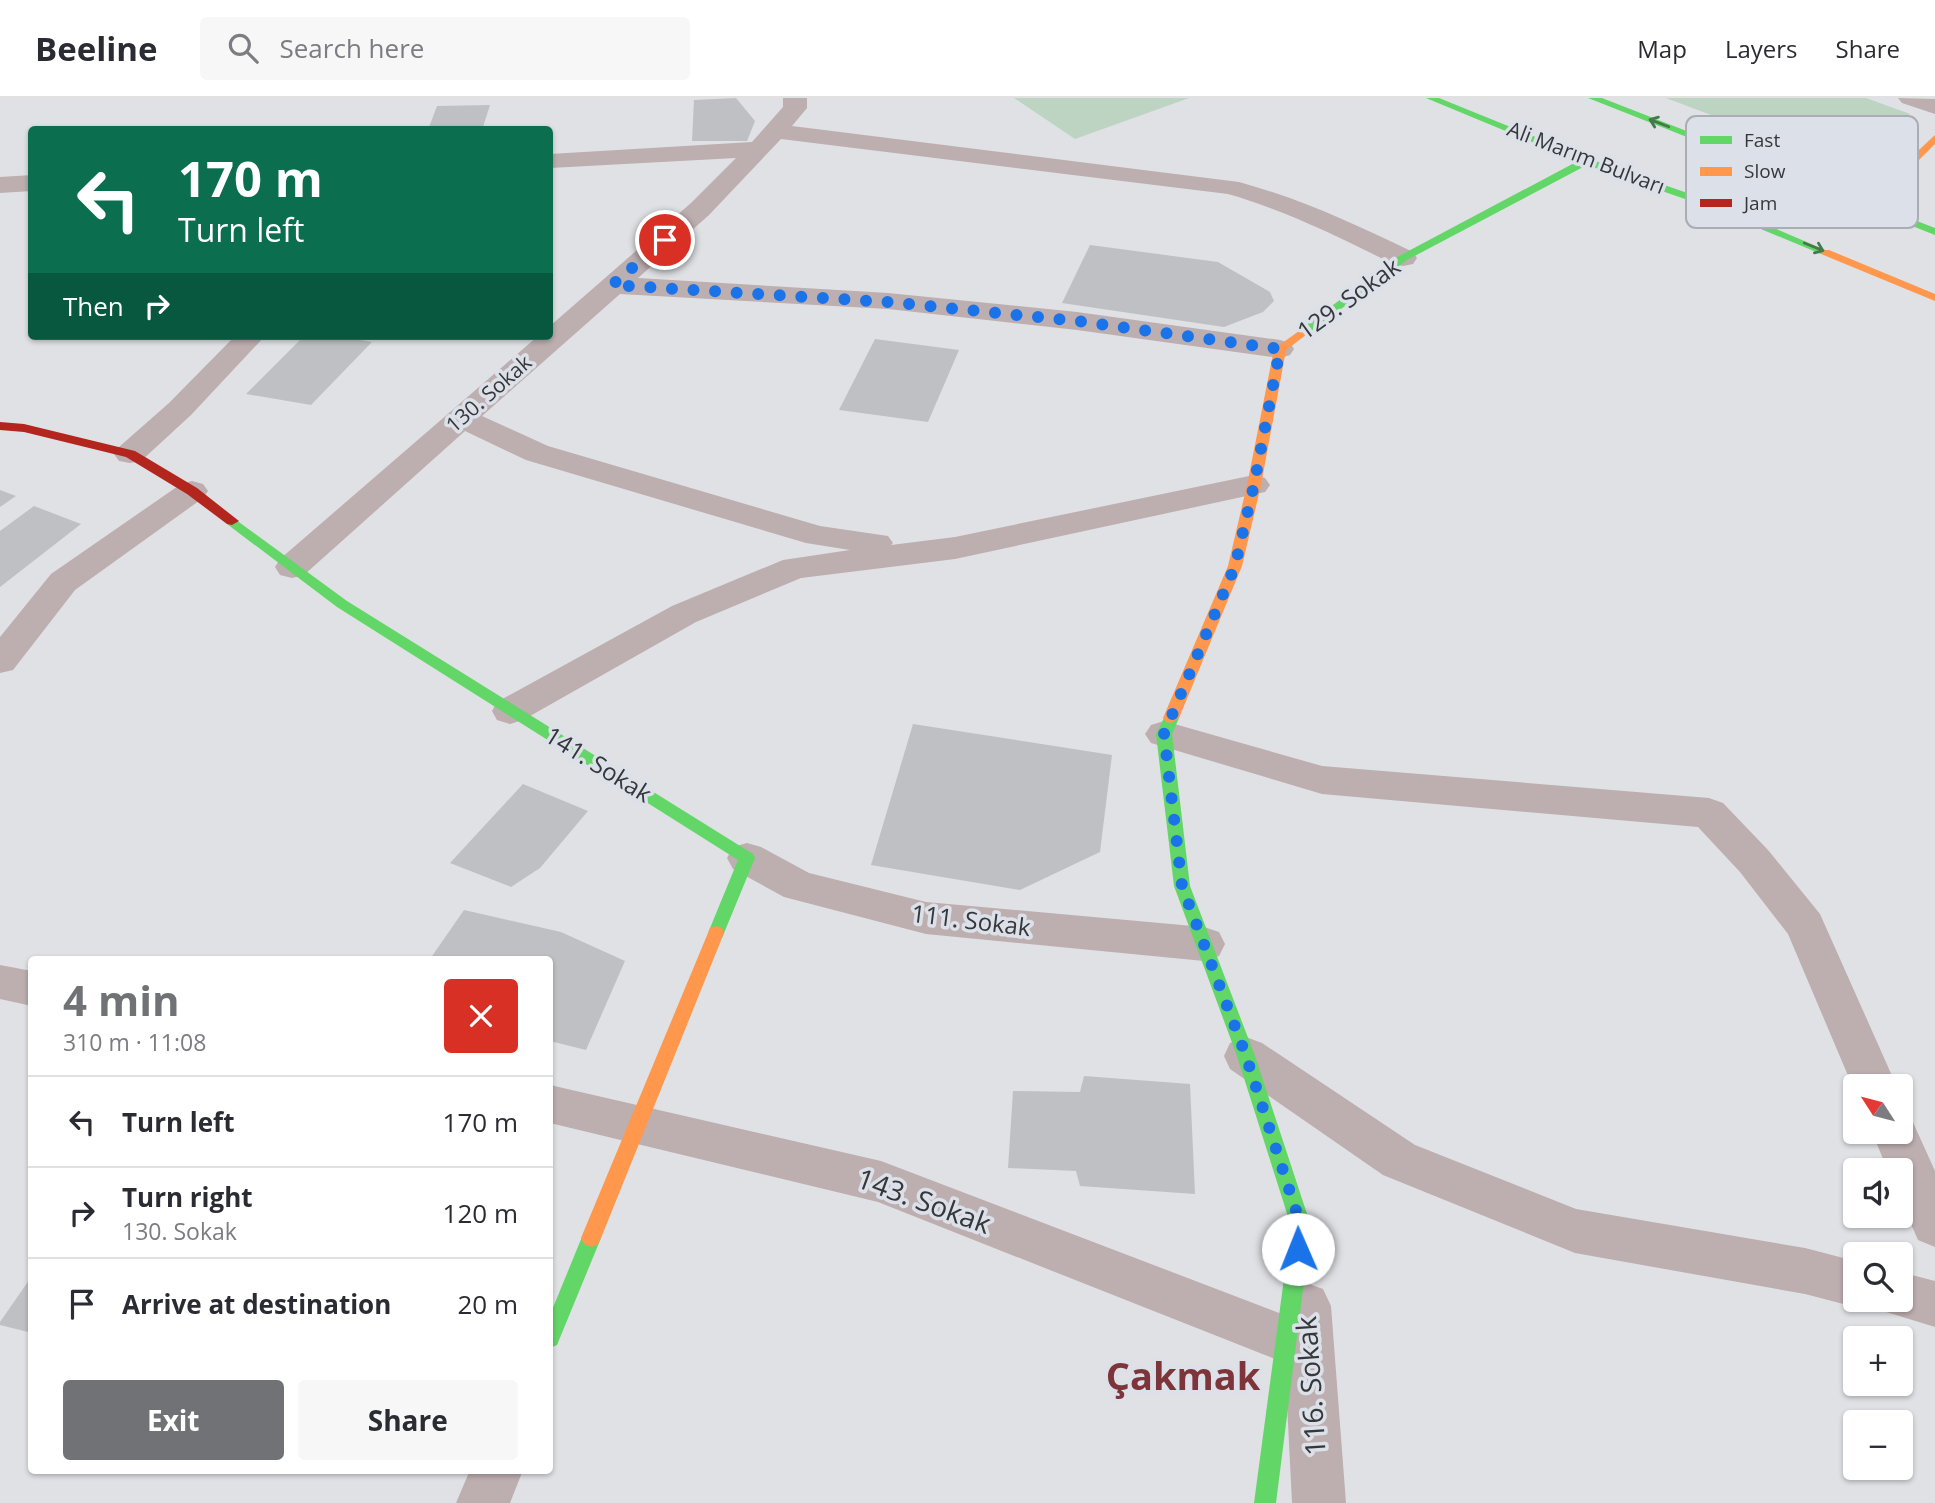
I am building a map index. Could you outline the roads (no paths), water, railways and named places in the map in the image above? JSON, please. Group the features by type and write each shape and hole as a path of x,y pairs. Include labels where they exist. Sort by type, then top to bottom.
{"street":[{"name":"Ali Marım Bulvarı","path":"1431,98 1586,161 1686,196"},
{"path":"1593,98 1686,134"},
{"path":"1910,98 1935,107"},
{"name":"130. Sokak","path":"553,337 700,209 766,140 789,101"},
{"path":"1918,166 1935,138"},
{"path":"553,161 766,140 1230,187 1283,202 1318,216 1403,258"},
{"name":"129. Sokak","path":"1265,1503 1301,1226 1246,1056 1182,886 1164,734 1235,566 1254,485 1280,349 1403,258 1586,161"},
{"path":"0,185 28,183"},
{"path":"1918,217 1935,232"},
{"name":"Ali Marım Bulvarı","path":"1767,228 1935,298"},
{"path":"612,285 888,302 1077,321 1280,349"},
{"path":"130,454 247,340"},
{"name":"130. Sokak","path":"292,567 550,340"},
{"path":"461,418 537,453 818,536 888,545 955,548"},
{"name":"141. Sokak","path":"0,426 24,428 130,454 192,491 342,604 747,858"},
{"path":"510,711 684,614 795,568 955,548 1254,485"},
{"path":"0,661 63,582 192,491"},
{"path":"1164,734 1322,780 1709,813 1754,861 1805,926 1869,1074"},
{"path":"553,1331 747,858"},
{"name":"111. Sokak","path":"747,858 798,886 926,918 1204,944"},
{"path":"0,982 28,988"},
{"path":"1246,1056 1399,1160 1575,1231 1805,1271 1843,1281"},
{"name":"143. Sokak","path":"553,1105 881,1182 1286,1340"},
{"path":"1900,1144 1935,1225"},
{"name":"116. Sokak","path":"1301,1226 1318,1503"},
{"path":"1913,1298 1935,1304"},
{"path":"483,1503 495,1474"}],"district":[{"name":"Çakmak","path":"1183,1377"}]}
